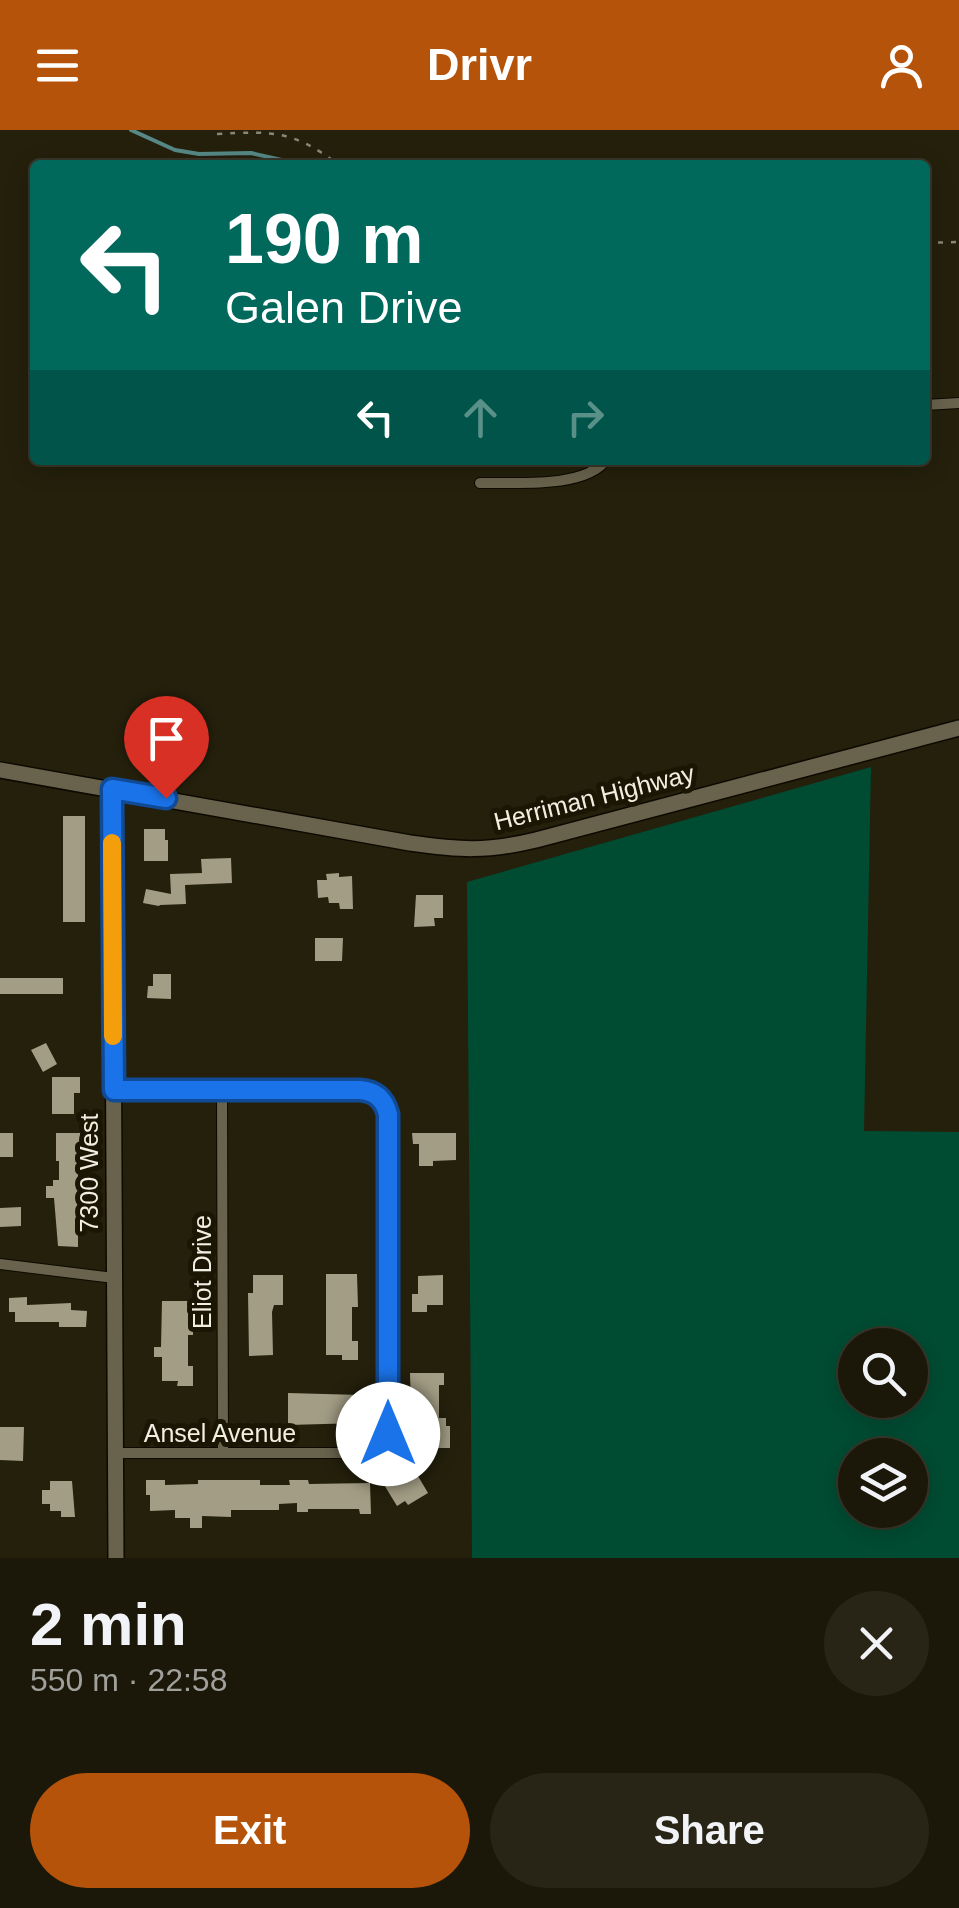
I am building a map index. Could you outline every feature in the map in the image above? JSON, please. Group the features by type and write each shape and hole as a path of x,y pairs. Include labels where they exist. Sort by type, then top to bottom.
{"main road":[{"name":"Herriman Highway","path":"0,770 410,843 485,850 536,840 959,728"},
{"name":"7300 West","path":"112,789 116,1558"}],"street":[{"path":"930,405 959,404"},
{"path":"480,483 570,480 602,465"},
{"path":"114,1090 222,1090"},
{"name":"Ansel Avenue","path":"114,1453 367,1452 378,1449 388,1434 388,1114 380,1097 360,1090 222,1090"},
{"name":"Eliot Drive","path":"222,1090 223,1453"},
{"path":"0,1264 114,1278"}],"path":[{"path":"217,134 267,131 294,136 332,160"},
{"path":"930,243 959,242"}],"green space":[{"path":"871,767 864,1131 959,1132 959,1558 472,1558 467,882"}],"building":[{"path":"63,816 85,816 85,922 63,922"},
{"path":"144,829 165,829 168,861 144,861"},
{"path":"231,858 232,883 185,885 186,904 143,903 146,889 171,894 170,874 202,873 201,859"},
{"path":"339,873 339,877 352,876 353,909 340,909 339,903 329,903 328,897 318,898 317,880 327,880 326,874"},
{"path":"416,895 443,895 443,918 434,918 435,926 414,927"},
{"path":"315,938 343,938 342,961 315,961"},
{"path":"153,974 171,974 171,999 147,998"},
{"path":"0,978 63,978 63,994 0,994"},
{"path":"46,1043 57,1064 43,1072 31,1050"},
{"path":"52,1077 80,1077 80,1093 74,1093 74,1114 52,1114"},
{"path":"0,1133 13,1133 13,1157 0,1157"},
{"path":"56,1133 80,1133 83,1148 78,1189 83,1189 84,1232 78,1232 78,1247 58,1246 54,1198 46,1198 46,1186 59,1180"},
{"path":"412,1133 456,1133 456,1160 419,1166 419,1144 413,1144"},
{"path":"21,1207 21,1226 0,1227 0,1208"},
{"path":"326,1274 357,1274 358,1307 352,1307 352,1341 358,1341 358,1360 326,1355"},
{"path":"253,1275 283,1275 283,1305 274,1305 272,1312 273,1355 249,1356 248,1293 253,1293"},
{"path":"443,1275 443,1305 427,1305 427,1312 412,1312 418,1276"},
{"path":"27,1297 27,1305 71,1303 71,1310 87,1311 86,1327 59,1327 59,1322 15,1322 15,1312 9,1312 9,1298"},
{"path":"162,1301 193,1301 188,1366 193,1366 193,1386 162,1381 162,1357 154,1357 154,1347 161,1347"},
{"path":"410,1373 444,1373 444,1385 439,1385 439,1418 446,1418 446,1426 450,1426 450,1448 430,1448 430,1455 416,1455 420,1407 411,1407"},
{"path":"288,1393 361,1395 361,1423 288,1425"},
{"path":"0,1427 24,1427 23,1461 0,1460"},
{"path":"412,1466 428,1493 408,1505 405,1501 397,1506 383,1483"},
{"path":"146,1480 165,1480 165,1485 198,1484 198,1480 260,1480 260,1485 290,1485 289,1480 308,1480 309,1484 370,1483 371,1514 360,1514 359,1509 297,1512 297,1503 279,1504 279,1510 231,1510 231,1517 202,1516 202,1528 190,1528 190,1518 175,1518 175,1510 150,1511"},
{"path":"50,1481 72,1481 75,1517 61,1517 61,1511 50,1511 50,1504 42,1504 42,1490 50,1490"}],"waterway":[{"path":"131,130 175,150 199,154 251,153 282,160"}],"slow traffic":[{"path":"112,843 113,1036"}],"route":[{"path":"166,798 112,789 114,1090 365,1090 384,1102 388,1114 388,1434"}]}
